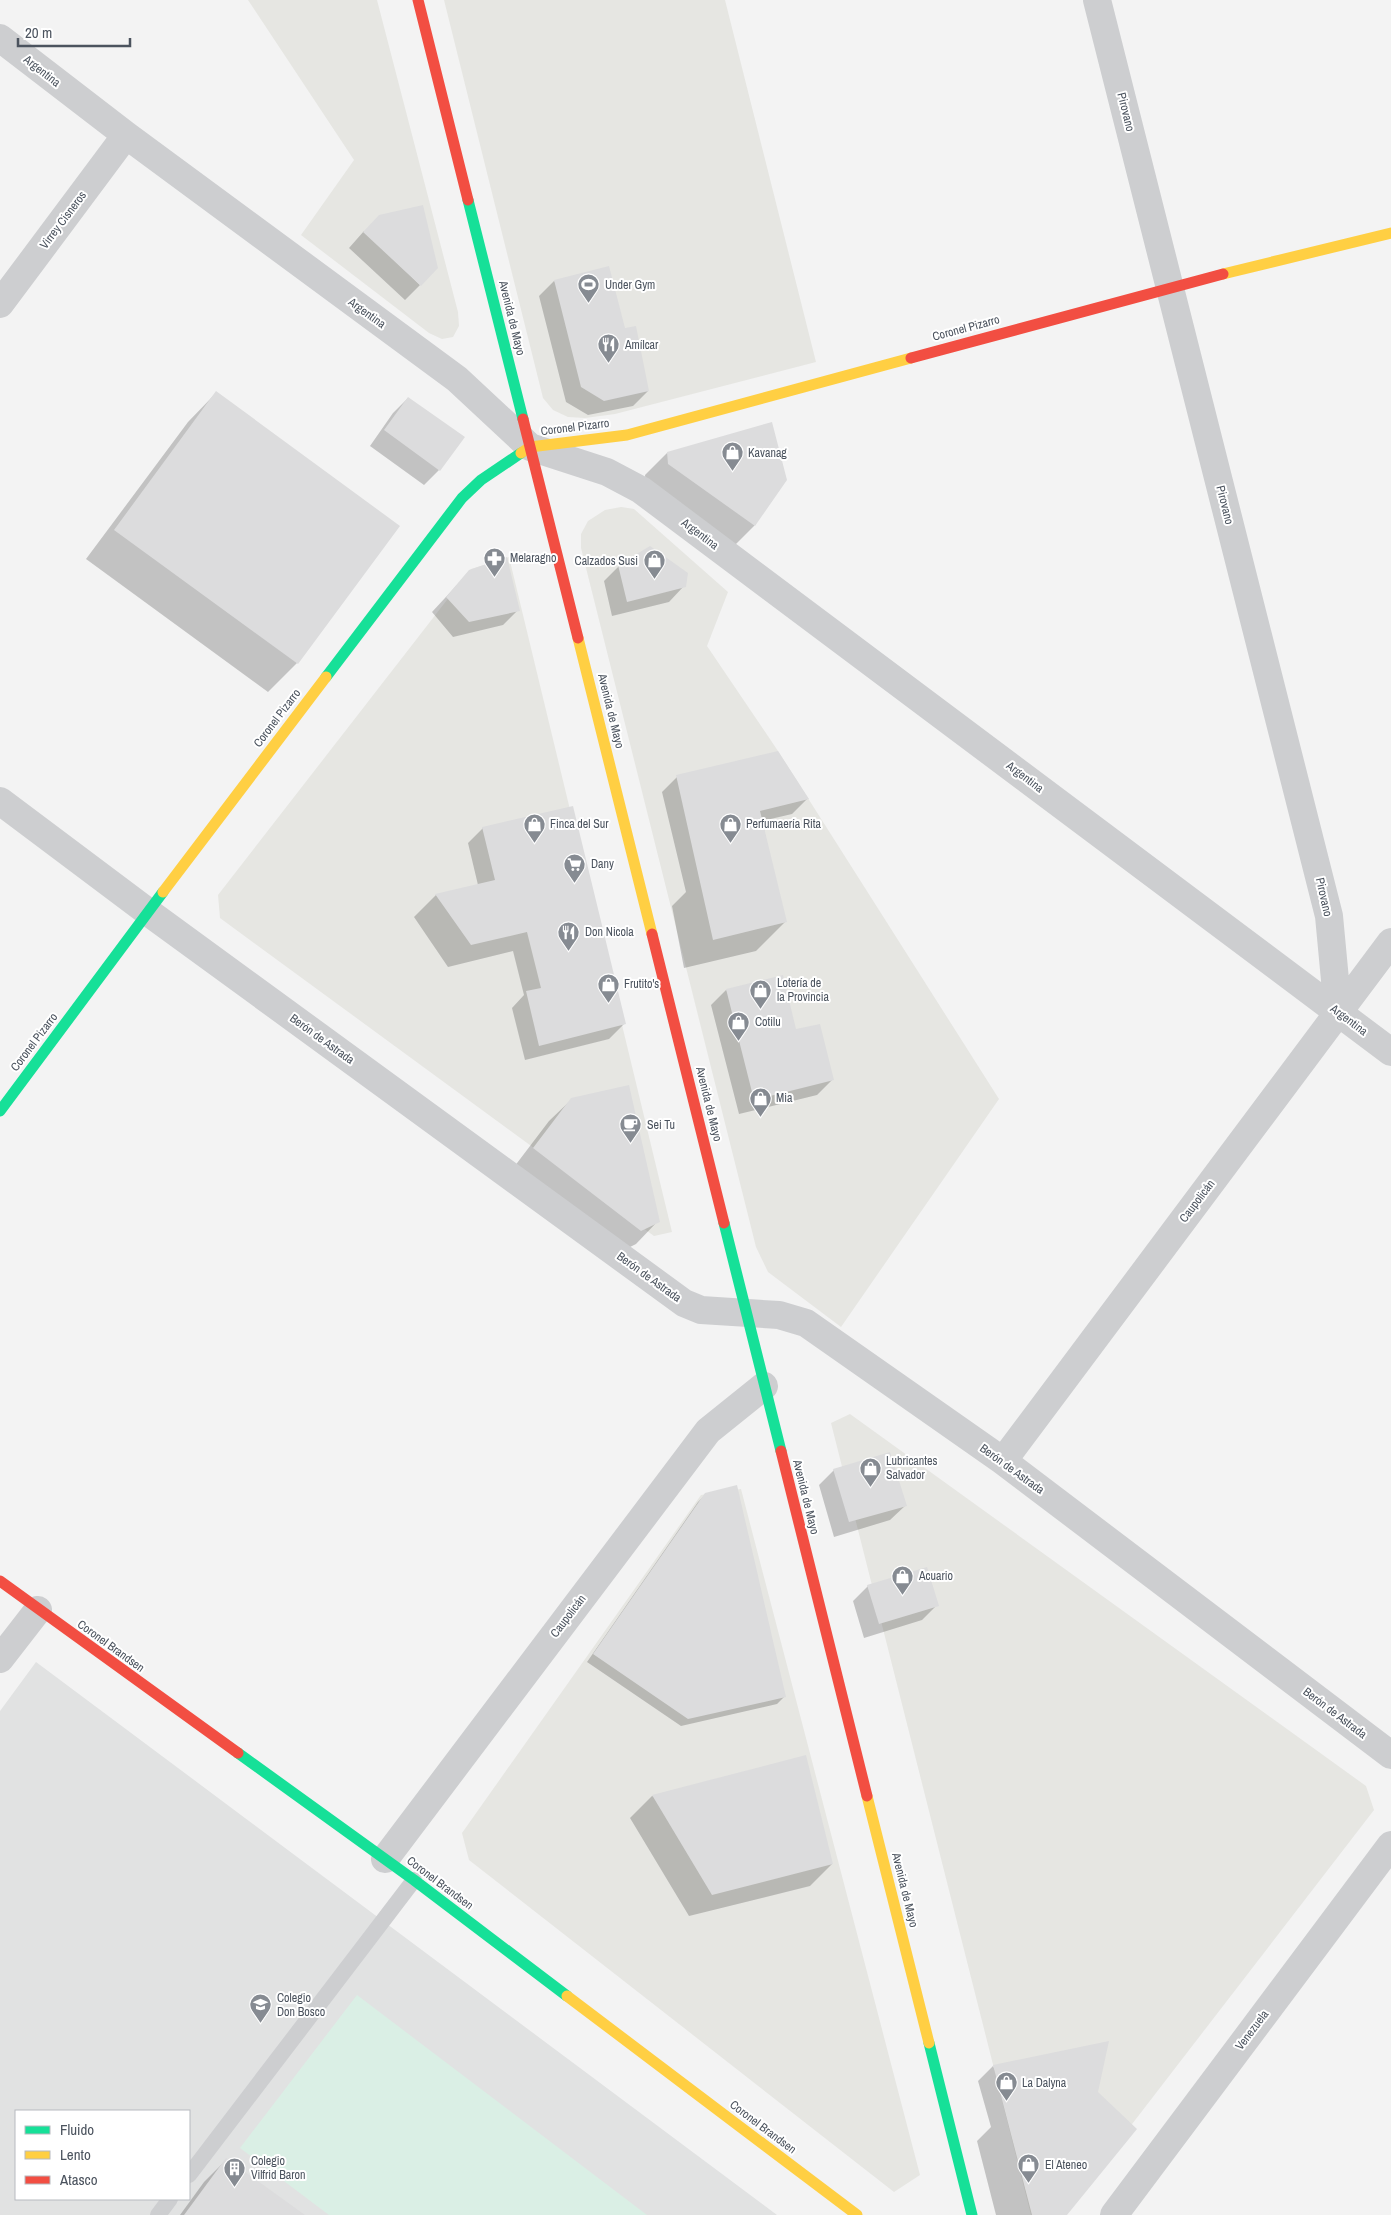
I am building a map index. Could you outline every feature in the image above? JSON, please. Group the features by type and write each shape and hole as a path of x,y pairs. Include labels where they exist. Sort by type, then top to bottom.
{"street":[{"name":"Avenida de Mayo","path":"418,0 972,2215"},
{"name":"Pirovano","path":"1097,0 1329,916 1338,1012"},
{"name":"Argentina","path":"0,38 126,136 458,379 530,447 607,472 641,490 1391,1052"},
{"name":"Virrey Cisneros","path":"0,304 126,136"},
{"name":"Coronel Pizarro","path":"0,1111 148,912 462,498 481,480 530,447 627,434 1170,286 1391,233"},
{"name":"Berón de Astrada","path":"0,801 148,912 684,1303 701,1310 779,1315 806,1323 1003,1461 1391,1755"},
{"name":"Caupolicán","path":"1003,1461 1391,942"},
{"name":"Caupolicán","path":"385,1859 708,1430 764,1386"},
{"name":"Coronel Brandsen","path":"0,1581 414,1880 857,2215"},
{"path":"0,1659 38,1610"},
{"name":"Venezuela","path":"1114,2215 1391,1845"}],"lane":[{"path":"190,2173 414,1880"},
{"path":"158,2215 169,2200"}],"shaded area":[{"path":"248,0 377,0 458,312 459,326 453,337 442,339 429,333 301,235 354,160"},
{"path":"444,0 725,0 816,362 615,414 585,418 568,417 553,410 543,398"},
{"path":"621,507 634,509 728,592 707,646 778,751 999,1099 841,1327 768,1272 756,1247 581,548 581,534 588,521 605,510"},
{"path":"509,557 672,1232 654,1236 220,918 218,895 471,569"},
{"path":"850,1414 1366,1786 1374,1810 1062,2215 1031,2215 831,1423"},
{"path":"741,1489 920,2175 894,2192 469,1860 462,1833 701,1495"},
{"name":"Colegio Don Bosco","path":"36,1662 777,2215 0,2215 0,1711"}],"green space":[{"path":"357,1995 647,2215 329,2215 240,2148"}],"building":[{"path":"423,205 438,268 421,286 363,232 379,215"},
{"path":"609,266 625,328 636,326 649,391 604,401 581,387 554,280"},
{"path":"216,391 400,526 298,664 114,530"},
{"path":"408,397 465,437 440,471 384,430"},
{"name":"Kavanag","path":"772,422 787,480 755,526 668,464 667,452"},
{"name":"Calzados Susi","path":"650,546 688,573 686,587 627,602 618,565"},
{"path":"507,557 520,611 469,622 446,597 469,570"},
{"path":"778,751 809,799 760,811 787,922 713,940 676,775"},
{"path":"573,806 626,1024 539,1046 526,991 541,988 527,932 471,945 435,894 495,880 482,827"},
{"path":"783,975 796,1029 820,1024 834,1080 754,1100 726,989"},
{"path":"629,1085 660,1222 641,1231 533,1148 571,1098"},
{"name":"Lubricantes Salvador","path":"890,1452 907,1506 849,1522 833,1469"},
{"path":"737,1485 786,1697 688,1719 593,1654 705,1493"},
{"name":"Acuario","path":"927,1567 939,1606 879,1624 867,1585"},
{"path":"806,1755 833,1864 712,1895 652,1795"},
{"path":"1109,2041 1098,2092 1137,2129 1067,2215 1032,2215 993,2065"},
{"name":"Colegio Vilfrid Baron","path":"226,2158 305,2215 184,2215"}],"traffic: fast":[{"path":"468,200 523,419"},
{"path":"326,677 462,498 481,480 521,453"},
{"path":"0,1111 163,892"},
{"path":"724,1223 781,1451"},
{"path":"238,1753 414,1880 567,1996"},
{"path":"929,2043 972,2215"}],"traffic: slow":[{"path":"1223,274 1391,233"},
{"path":"521,453 530,447 627,435 911,358"},
{"path":"578,638 652,934"},
{"path":"163,892 326,677"},
{"path":"867,1796 929,2043"},
{"path":"567,1996 857,2215"}],"traffic: jam":[{"path":"418,0 468,200"},
{"path":"911,358 1223,274"},
{"path":"523,419 578,638"},
{"path":"652,934 724,1223"},
{"path":"781,1451 867,1796"},
{"path":"0,1581 238,1753"}],"place":[{"name":"Under Gym","path":"589,304"},
{"name":"Amílcar","path":"609,364"},
{"name":"Kavanag","path":"732,472"},
{"name":"Melaragno","path":"494,577"},
{"name":"Calzados Susi","path":"654,580"},
{"name":"Finca del Sur","path":"534,843"},
{"name":"Perfumaería Rita","path":"730,843"},
{"name":"Dany","path":"575,883"},
{"name":"Don Nicola","path":"569,951"},
{"name":"Frutito's","path":"608,1003"},
{"name":"Lotería de la Provincia","path":"761,1009"},
{"name":"Cotilu","path":"739,1041"},
{"name":"Mia","path":"760,1117"},
{"name":"Sei Tu","path":"631,1144"},
{"name":"Lubricantes Salvador","path":"870,1487"},
{"name":"Acuario","path":"903,1595"},
{"name":"Colegio Don Bosco","path":"261,2024"},
{"name":"La Dalyna","path":"1006,2102"},
{"name":"El Ateneo","path":"1029,2184"},
{"name":"Colegio Vilfrid Baron","path":"235,2187"}]}
